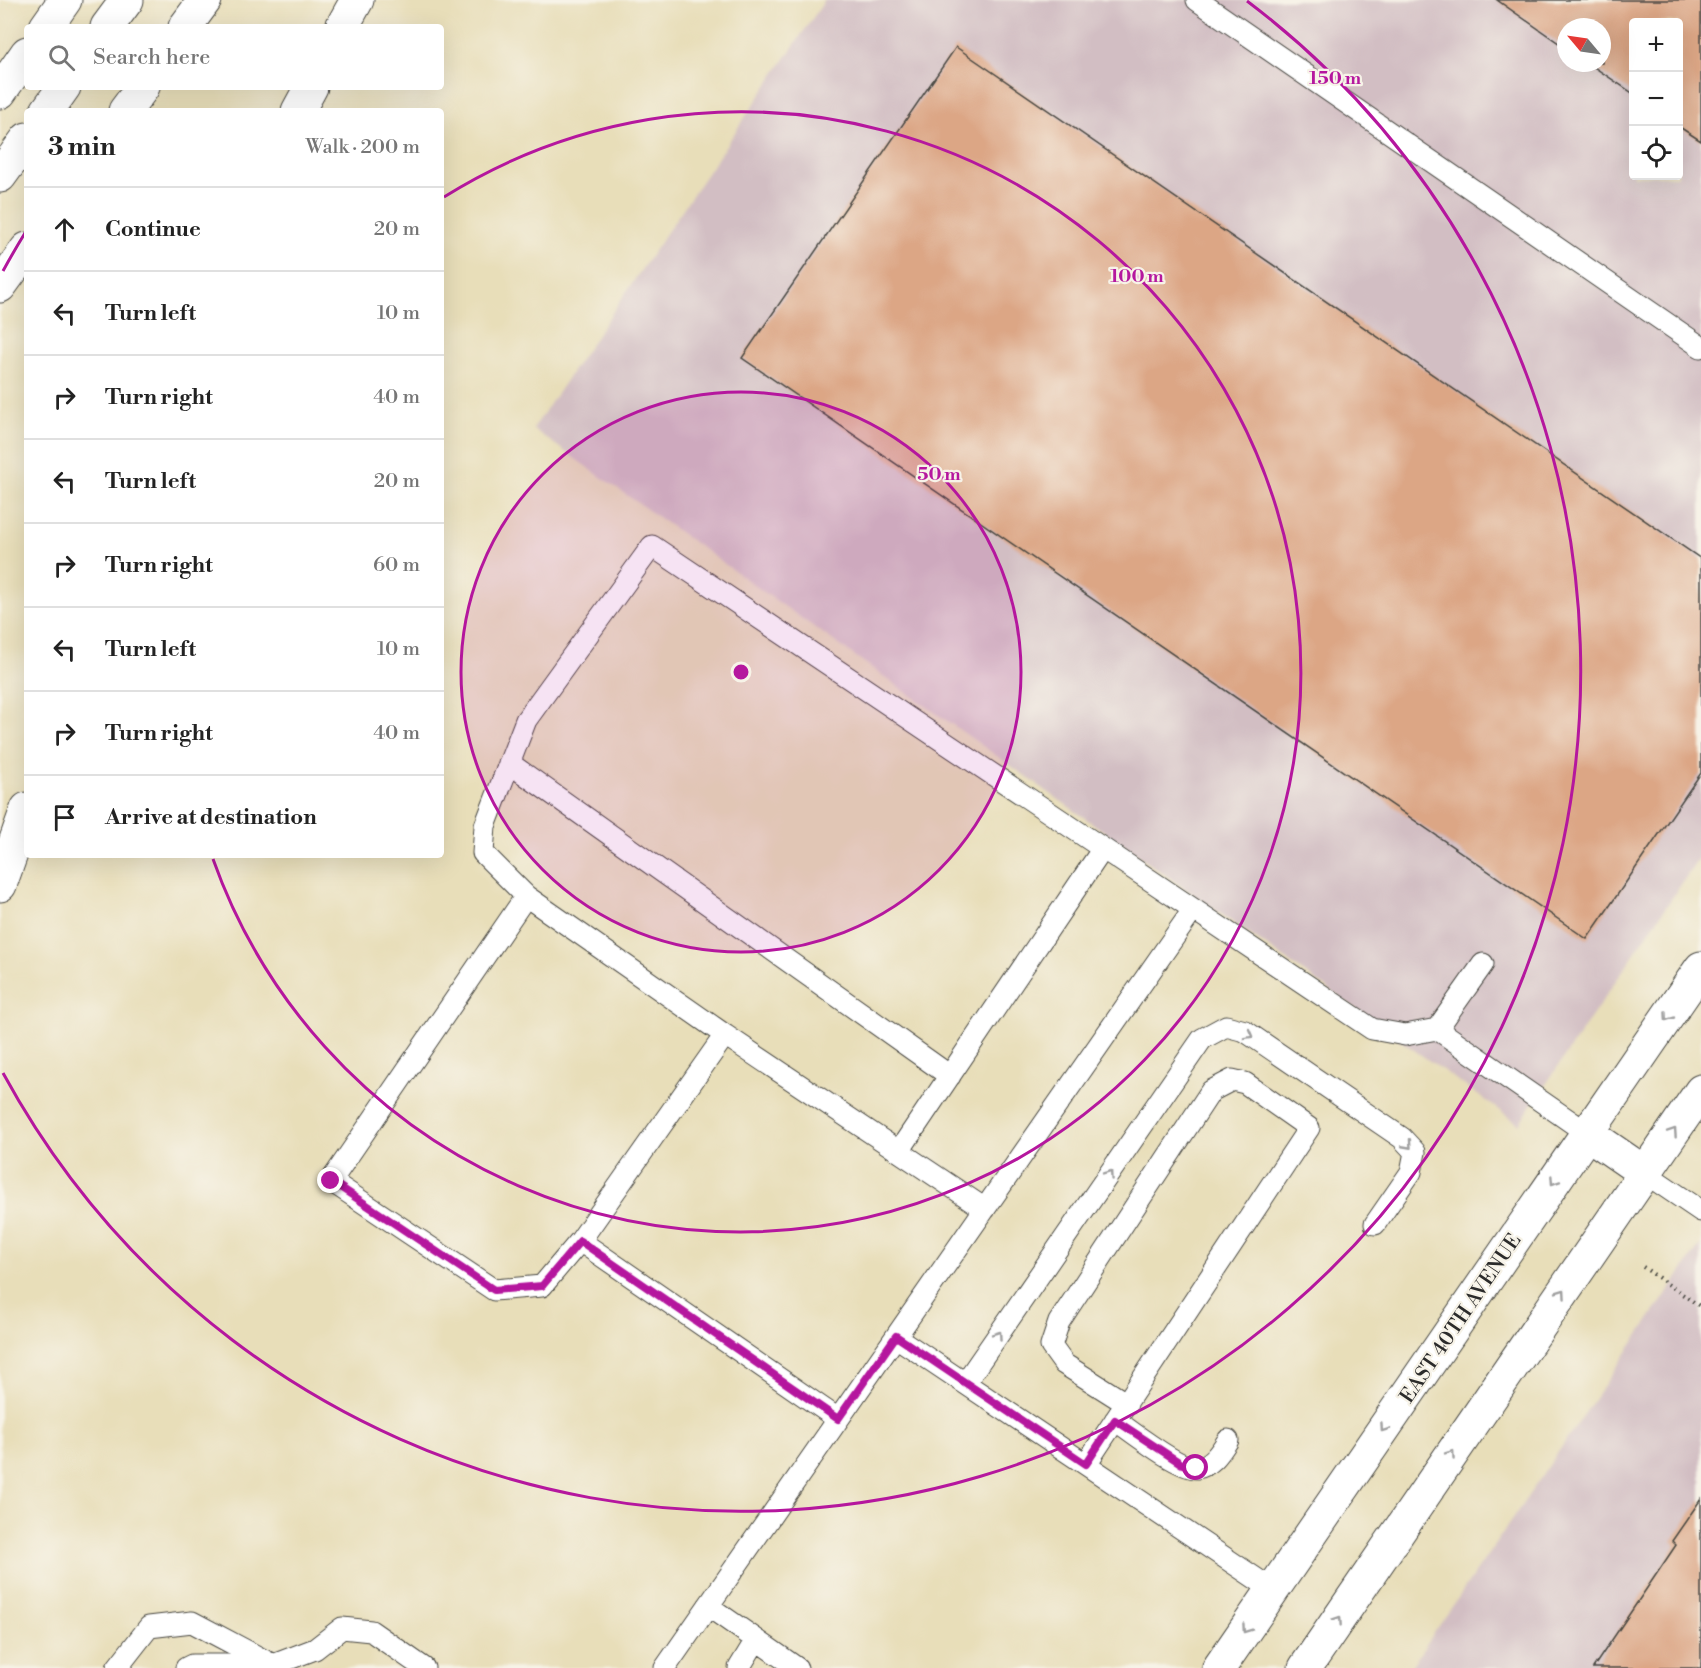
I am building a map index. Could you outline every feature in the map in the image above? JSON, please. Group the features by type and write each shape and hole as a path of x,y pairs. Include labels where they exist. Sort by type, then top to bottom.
{"main road":[{"path":"48,24 65,0"},
{"path":"109,24 127,0"},
{"path":"187,24 205,0"},
{"path":"344,24 357,0"},
{"path":"0,92 24,57"},
{"path":"49,108 62,90"},
{"path":"127,108 140,90"},
{"path":"300,108 309,90"},
{"path":"0,176 24,143"},
{"path":"0,286 24,253"},
{"path":"0,885 24,817"},
{"name":"EAST 40TH AVENUE","path":"1219,1668 1701,969"},
{"path":"1305,1668 1701,1091"},
{"path":"1587,1133 1645,1173"}],"lane":[{"path":"1197,0 1701,346"},
{"path":"985,1209 725,1035 526,896 483,854 485,826 526,720 652,546 1372,1029 1405,1035 1437,1029 1483,964"},
{"path":"509,763 950,1076"},
{"path":"899,1151 1102,849"},
{"path":"526,896 331,1181 494,1290 542,1286 580,1241 725,1035"},
{"path":"665,1668 1193,910"},
{"path":"965,1383 1202,1039 1226,1026 1245,1031 1402,1138 1415,1152 1411,1172 1375,1224"},
{"path":"1437,1029 1587,1133"},
{"path":"1086,1464 1121,1412 1309,1128 1245,1083 1232,1080 1211,1091 1059,1322 1051,1346 1064,1364 1121,1412 1182,1464 1196,1468 1214,1460 1228,1440"},
{"path":"1645,1173 1701,1211"},
{"path":"580,1241 838,1419"},
{"path":"896,1336 1273,1590"},
{"path":"708,1606 797,1668"},
{"path":"117,1668 149,1627 192,1622 273,1665"},
{"path":"186,1668 192,1665 273,1665 315,1649 342,1628 371,1631 424,1668"},
{"path":"739,1668 756,1640"}],"path":[{"path":"1643,1267 1701,1307"}],"shaded area":[{"path":"825,0 1701,0 1701,855 1519,1124 533,429"},
{"path":"1701,1244 1701,1668 1410,1668"}],"building":[{"path":"1497,0 1701,0 1701,141 1683,129 1683,18 1629,18 1629,91 1601,72 1611,72 1611,18 1557,18 1557,42"},
{"path":"956,47 1701,559 1701,773 1587,939 742,358"},
{"path":"1701,1499 1701,1668 1593,1668 1676,1545 1672,1541"}],"route":[{"path":"331,1181 494,1290 542,1286 580,1241 756,1360 838,1419 896,1336 1086,1464 1115,1420 1182,1464 1196,1468"}]}
